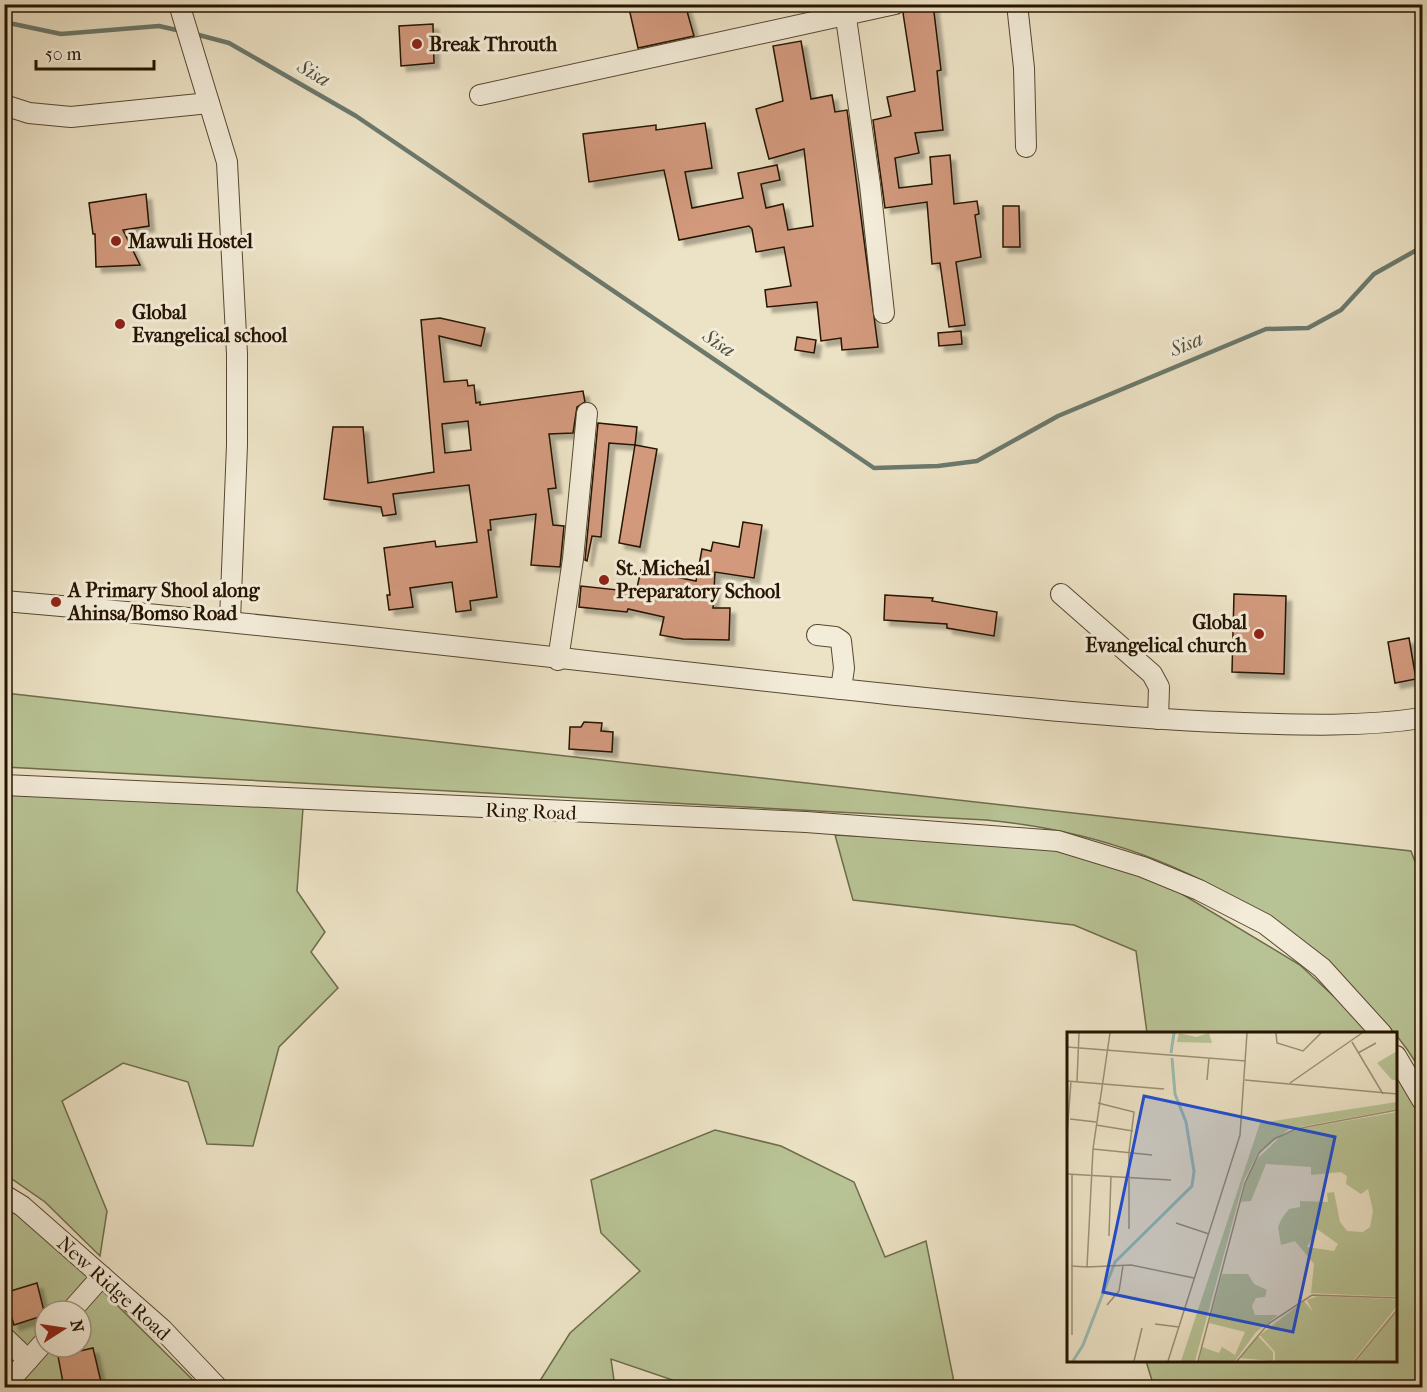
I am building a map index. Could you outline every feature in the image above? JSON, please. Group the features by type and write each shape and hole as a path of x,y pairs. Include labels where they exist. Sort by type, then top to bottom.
{"street":[{"path":"179,4 227,162 231,211 237,445 230,620"},
{"path":"480,95 845,9 895,4"},
{"path":"1017,4 1024,68 1026,147"},
{"path":"845,9 871,193 884,313"},
{"path":"4,105 29,113 71,117 209,103"},
{"path":"558,660 573,559 587,413"},
{"path":"1061,594 1152,674 1159,687 1158,719"},
{"path":"4,601 230,620 558,660 1158,719 1300,725 1389,723 1422,718"},
{"path":"818,635 835,637 841,641 844,669 841,689"},
{"name":"Ring Road","path":"4,785 806,822 1058,841 1143,867 1199,890 1265,924 1322,968 1380,1032"},
{"path":"1397,1059 1422,1100"},
{"name":"New Ridge Road","path":"4,1195 22,1206 162,1329 218,1388"},
{"path":"82,1299 102,1276"},
{"path":"4,1337 28,1360"},
{"path":"4,1387 33,1354"}],"green space":[{"path":"5,693 1411,851 1422,880 1422,1074 1397,1036 1397,1032 1394,1032 1290,934 1248,906 1177,869 1141,854 1066,832 986,820 5,767"},
{"path":"4,793 303,808 297,891 325,932 311,952 338,988 279,1047 253,1146 207,1144 188,1082 123,1063 62,1101 107,1211 100,1256 45,1202 5,1174"},
{"path":"835,835 1036,845 1157,879 1300,965 1355,1016 1367,1032 1147,1032 1136,951 1074,925 853,900"},
{"path":"1397,1072 1422,1121 1422,1387 1154,1387 1146,1362 1397,1362"},
{"path":"715,1130 781,1146 854,1182 885,1257 926,1241 955,1387 693,1387 611,1359 615,1387 536,1387 570,1333 640,1271 601,1233 591,1180"},
{"path":"4,1205 46,1235 200,1387 5,1387"}],"building":[{"path":"628,4 685,4 694,36 638,48"},
{"path":"933,4 941,70 937,71 943,130 915,133 919,153 895,158 899,188 932,184 930,157 950,155 954,204 977,201 979,214 975,215 981,257 956,262 965,325 949,327 940,263 932,264 927,202 885,208 873,120 891,116 887,97 915,91 903,13 907,7"},
{"name":"Break Throuth","path":"433,24 434,63 401,66 399,26"},
{"path":"801,41 811,99 832,95 835,112 847,110 878,347 842,350 841,338 821,341 817,302 767,307 765,290 791,286 784,247 756,252 752,229 749,226 679,240 664,170 589,182 583,134 656,125 656,130 705,123 712,168 685,172 692,208 743,198 738,173 777,165 780,180 761,184 766,208 783,204 788,230 813,226 804,149 769,159 756,109 783,101 773,46"},
{"path":"146,194 149,226 123,230 140,265 96,267 95,234 93,234 89,203"},
{"path":"1003,206 1019,206 1020,247 1003,247"},
{"path":"440,318 485,328 481,346 439,336 444,382 467,380 468,386 474,385 476,403 480,402 480,405 583,391 585,402 577,407 573,433 549,434 556,488 548,489 553,525 564,526 560,567 531,565 536,514 490,520 491,530 488,530 497,597 470,601 471,610 456,612 452,582 410,588 413,607 389,610 387,595 390,595 384,548 435,541 436,547 477,542 469,485 393,494 396,514 383,516 381,507 324,499 333,427 363,427 368,483 434,472 421,320","holes":["468,421 471,450 445,453 442,424"]},
{"path":"961,331 962,344 939,346 938,333"},
{"path":"797,337 816,340 814,353 795,350"},
{"path":"598,423 637,427 635,445 609,443 601,537 592,536 587,561 585,560"},
{"path":"635,445 657,449 640,547 619,543"},
{"path":"743,522 762,525 754,578 715,572 713,608 730,608 729,640 683,639 660,635 664,617 628,609 627,612 579,607 581,586 636,592 641,570 696,581 702,549 711,551 713,542 739,547"},
{"name":"Global Evangelical church","path":"1234,594 1286,596 1284,674 1232,672"},
{"path":"885,595 933,598 932,601 997,612 994,636 947,628 947,624 884,620"},
{"path":"1409,638 1416,679 1395,683 1388,642"},
{"path":"584,722 602,723 601,731 613,732 612,752 569,749 570,727 581,727"},
{"path":"37,1283 41,1299 33,1299 33,1319 14,1325 4,1293"},
{"path":"93,1348 101,1382 64,1388 59,1359 93,1359"}],"waterway":[{"name":"Sisa","path":"4,22 61,34 159,26 181,31"},
{"name":"Sisa","path":"195,34 229,43 356,116 874,468 938,466 977,461 1058,416 1266,329 1308,328 1341,310 1374,274 1422,247"}],"place":[{"name":"Break Throuth","path":"417,44"},
{"name":"Mawuli Hostel","path":"116,241"},
{"name":"Global Evangelical school","path":"120,324"},
{"name":"St. Micheal Preparatory School","path":"604,580"},
{"name":"A Primary Shool along Ahinsa/Bomso Road","path":"56,602"},
{"name":"Global Evangelical church","path":"1259,634"}]}
